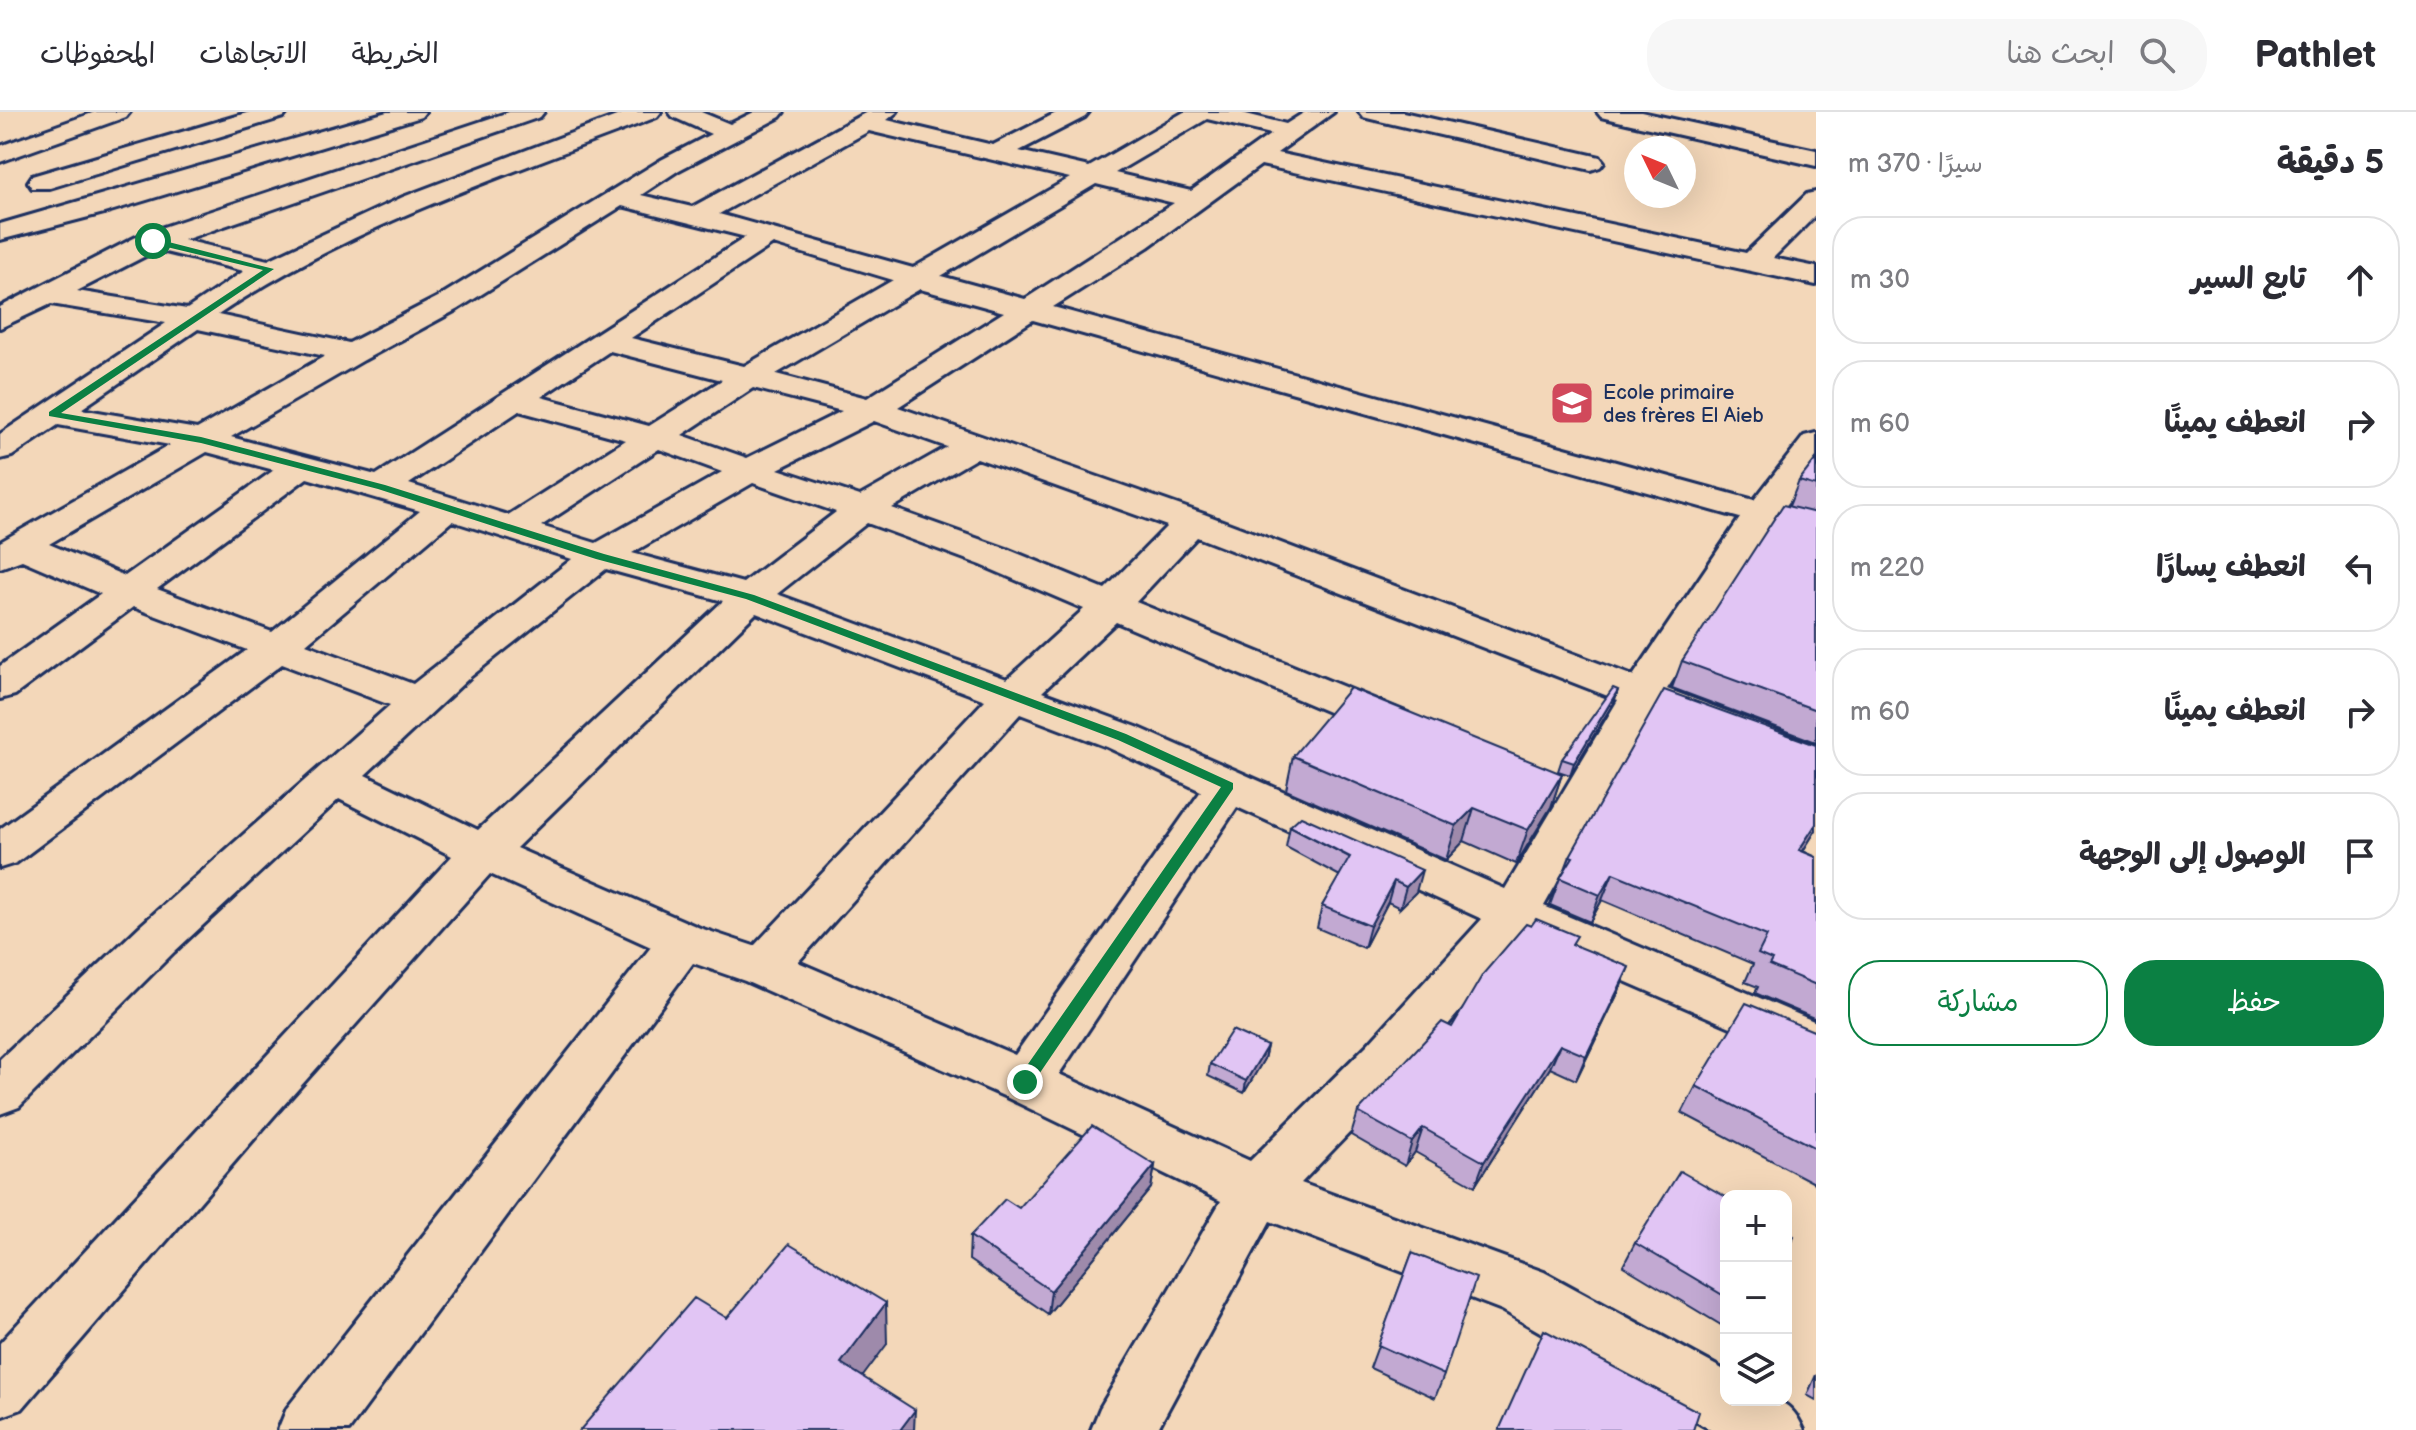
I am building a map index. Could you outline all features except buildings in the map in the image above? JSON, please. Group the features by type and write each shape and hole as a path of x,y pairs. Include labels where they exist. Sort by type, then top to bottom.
{"street":[{"path":"0,154 118,112"},
{"path":"41,182 276,112"},
{"path":"0,232 86,209 367,118 413,112"},
{"path":"0,319 153,241 532,112"},
{"path":"0,449 270,269 412,203 649,112"},
{"path":"681,112 729,133"},
{"path":"10,551 353,353 448,303 618,197 772,112"},
{"path":"998,152 1077,112"},
{"path":"513,528 747,378 1201,112"},
{"path":"1209,112 1290,132"},
{"path":"0,1092 157,939 419,701 600,556 749,471 872,409 1138,241 1322,112"},
{"path":"1371,112 1600,156 1652,116"},
{"path":"1609,112 1652,116 1816,158"},
{"path":"697,215 876,117 998,152 1197,200"},
{"path":"367,118 493,170"},
{"path":"1259,157 1816,276"},
{"path":"0,163 153,241 270,269"},
{"path":"618,197 769,234 918,279 1816,528"},
{"path":"1541,217 1562,199"},
{"path":"1754,261 1816,200"},
{"path":"381,487 769,234"},
{"path":"48,295 194,319 353,353"},
{"path":"604,340 872,409 1191,522 1816,761"},
{"path":"514,400 697,449 749,471 994,557 1433,740"},
{"path":"52,414 201,440 381,487 600,556 750,597 1122,737 1515,914 1816,1044"},
{"path":"1123,1430 1257,1191 1386,1060 1515,914 1566,794 1641,696 1762,513 1816,443"},
{"path":"0,1388 254,1102 483,852 750,597 862,510 975,445"},
{"path":"0,686 300,467"},
{"path":"0,852 278,647 447,507"},
{"path":"763,968 1013,696 1109,607 1191,522"},
{"path":"10,551 129,592 419,701"},
{"path":"334,778 483,852 683,941 763,968 1025,1082 1257,1191 1523,1291 1772,1430"},
{"path":"1025,1082 1228,786"},
{"path":"310,1430 683,941"}],"place":[{"name":"Ecole primaire des frères El Aieb","path":"1572,403"}],"route":[{"path":"153,241 270,269 52,414 201,440 381,487 600,556 750,597 1122,737 1228,786 1025,1082"}]}
